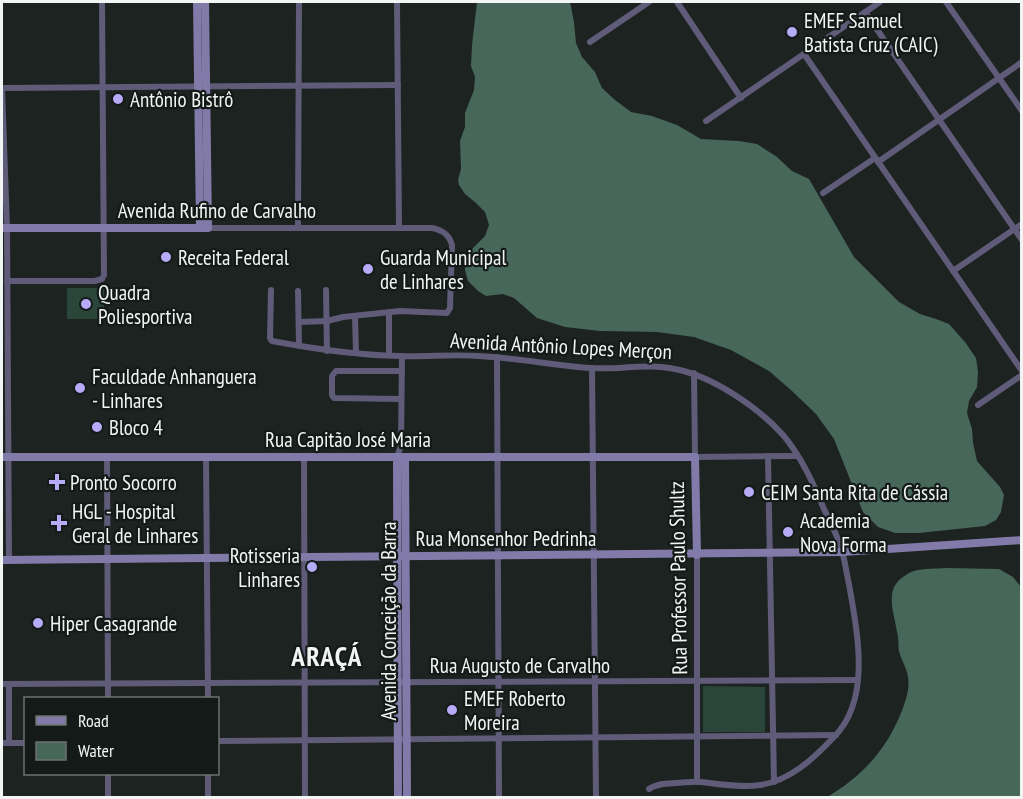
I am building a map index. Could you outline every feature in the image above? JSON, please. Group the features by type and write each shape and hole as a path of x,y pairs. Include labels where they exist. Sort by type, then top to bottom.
{"main road":[{"path":"197,2 202,87 204,228"},
{"path":"202,87 205,2"},
{"name":"Avenida Rufino de Carvalho","path":"4,228 204,228"},
{"name":"Rua Capitão José Maria","path":"5,457 694,457"},
{"name":"Avenida Conceição da Barra","path":"398,798 402,739 401,457"},
{"name":"Rua Professor Paulo Shultz","path":"694,457 698,555"},
{"name":"Rua Monsenhor Pedrinha","path":"5,560 698,555 843,552 1022,539"},
{"name":"Avenida Conceição da Barra","path":"402,739 406,798"}],"street":[{"path":"7,281 99,281 104,275 102,2"},
{"path":"298,228 299,2"},
{"path":"397,2 399,227"},
{"path":"590,42 649,2"},
{"path":"677,2 741,98"},
{"path":"706,121 880,2"},
{"path":"946,2 1022,111"},
{"path":"865,12 1022,240"},
{"path":"804,54 1022,370"},
{"path":"823,193 939,120 1022,62"},
{"path":"5,560 4,350 7,281 2,88 398,85"},
{"path":"953,271 1022,224"},
{"name":"Avenida Rufino de Carvalho","path":"204,228 399,227 440,229 446,233 452,244 449,311 445,314 389,312"},
{"name":"Avenida Antônio Lopes Merçon","path":"271,290 271,340 327,351 389,356 476,356 592,368 651,366 673,368 694,373 726,390 742,400 783,435 810,478 843,552 858,634 858,680 853,705 847,720 836,735 806,764 774,782 758,786 697,782 657,784 650,789"},
{"path":"326,290 327,351"},
{"path":"298,291 299,346"},
{"path":"299,322 327,321 343,316 389,312 389,356"},
{"path":"355,316 356,353"},
{"name":"Avenida Conceição da Barra","path":"401,457 402,356"},
{"path":"497,357 499,798"},
{"path":"592,368 596,798"},
{"path":"401,399 336,398 332,395 332,375 334,372 402,371"},
{"name":"Rua Professor Paulo Shultz","path":"694,373 694,457"},
{"path":"978,405 1022,375"},
{"path":"768,456 774,782"},
{"path":"694,457 797,456"},
{"path":"107,457 108,697"},
{"path":"206,457 208,697"},
{"path":"304,457 305,798"},
{"name":"Rua Professor Paulo Shultz","path":"697,782 698,555"},
{"name":"Rua Augusto de Carvalho","path":"2,684 858,680"},
{"path":"9,684 5,743 24,743"},
{"path":"219,741 836,735"},
{"path":"108,775 108,798"},
{"path":"208,775 208,798"}],"shaded area":[{"name":"Quadra Poliesportiva","path":"67,288 104,288 104,319 67,319"},
{"path":"703,686 765,687 765,732 703,732"}],"water":[{"path":"477,2 570,2 576,43 582,57 595,72 602,88 631,112 652,116 677,125 701,139 757,144 777,157 792,171 809,179 854,257 899,302 920,314 949,324 976,358 977,387 969,401 967,413 977,461 1000,487 1004,495 1001,512 996,520 985,526 919,533 895,533 878,527 863,512 834,439 816,414 769,371 731,350 694,337 657,332 600,331 565,327 537,318 514,298 503,294 486,296 478,291 468,281 465,270 466,260 470,251 485,236 489,225 485,212 465,194 458,180 461,169 460,141 465,127 465,113 474,90 475,77 471,66"},
{"path":"946,568 999,569 1013,577 1021,587 1021,797 827,797 852,780 873,760 890,736 905,701 908,681 899,651 892,608 894,586 913,571"}],"place":[{"name":"EMEF Samuel Batista Cruz (CAIC)","path":"792,32"},
{"name":"Antônio Bistrô","path":"118,99"},
{"name":"Receita Federal","path":"166,257"},
{"name":"Guarda Municipal de Linhares","path":"368,269"},
{"name":"Quadra Poliesportiva","path":"86,304"},
{"name":"Faculdade Anhanguera - Linhares","path":"80,388"},
{"name":"Bloco 4","path":"97,427"},
{"name":"Pronto Socorro","path":"57,482"},
{"name":"CEIM Santa Rita de Cássia","path":"749,492"},
{"name":"HGL - Hospital Geral de Linhares","path":"59,523"},
{"name":"Academia Nova Forma","path":"788,532"},
{"name":"Rotisseria Linhares","path":"312,567"},
{"name":"Hiper Casagrande","path":"38,623"},
{"name":"EMEF Roberto Moreira","path":"452,710"}],"district":[{"name":"ARAÇÁ","path":"327,656"}]}
